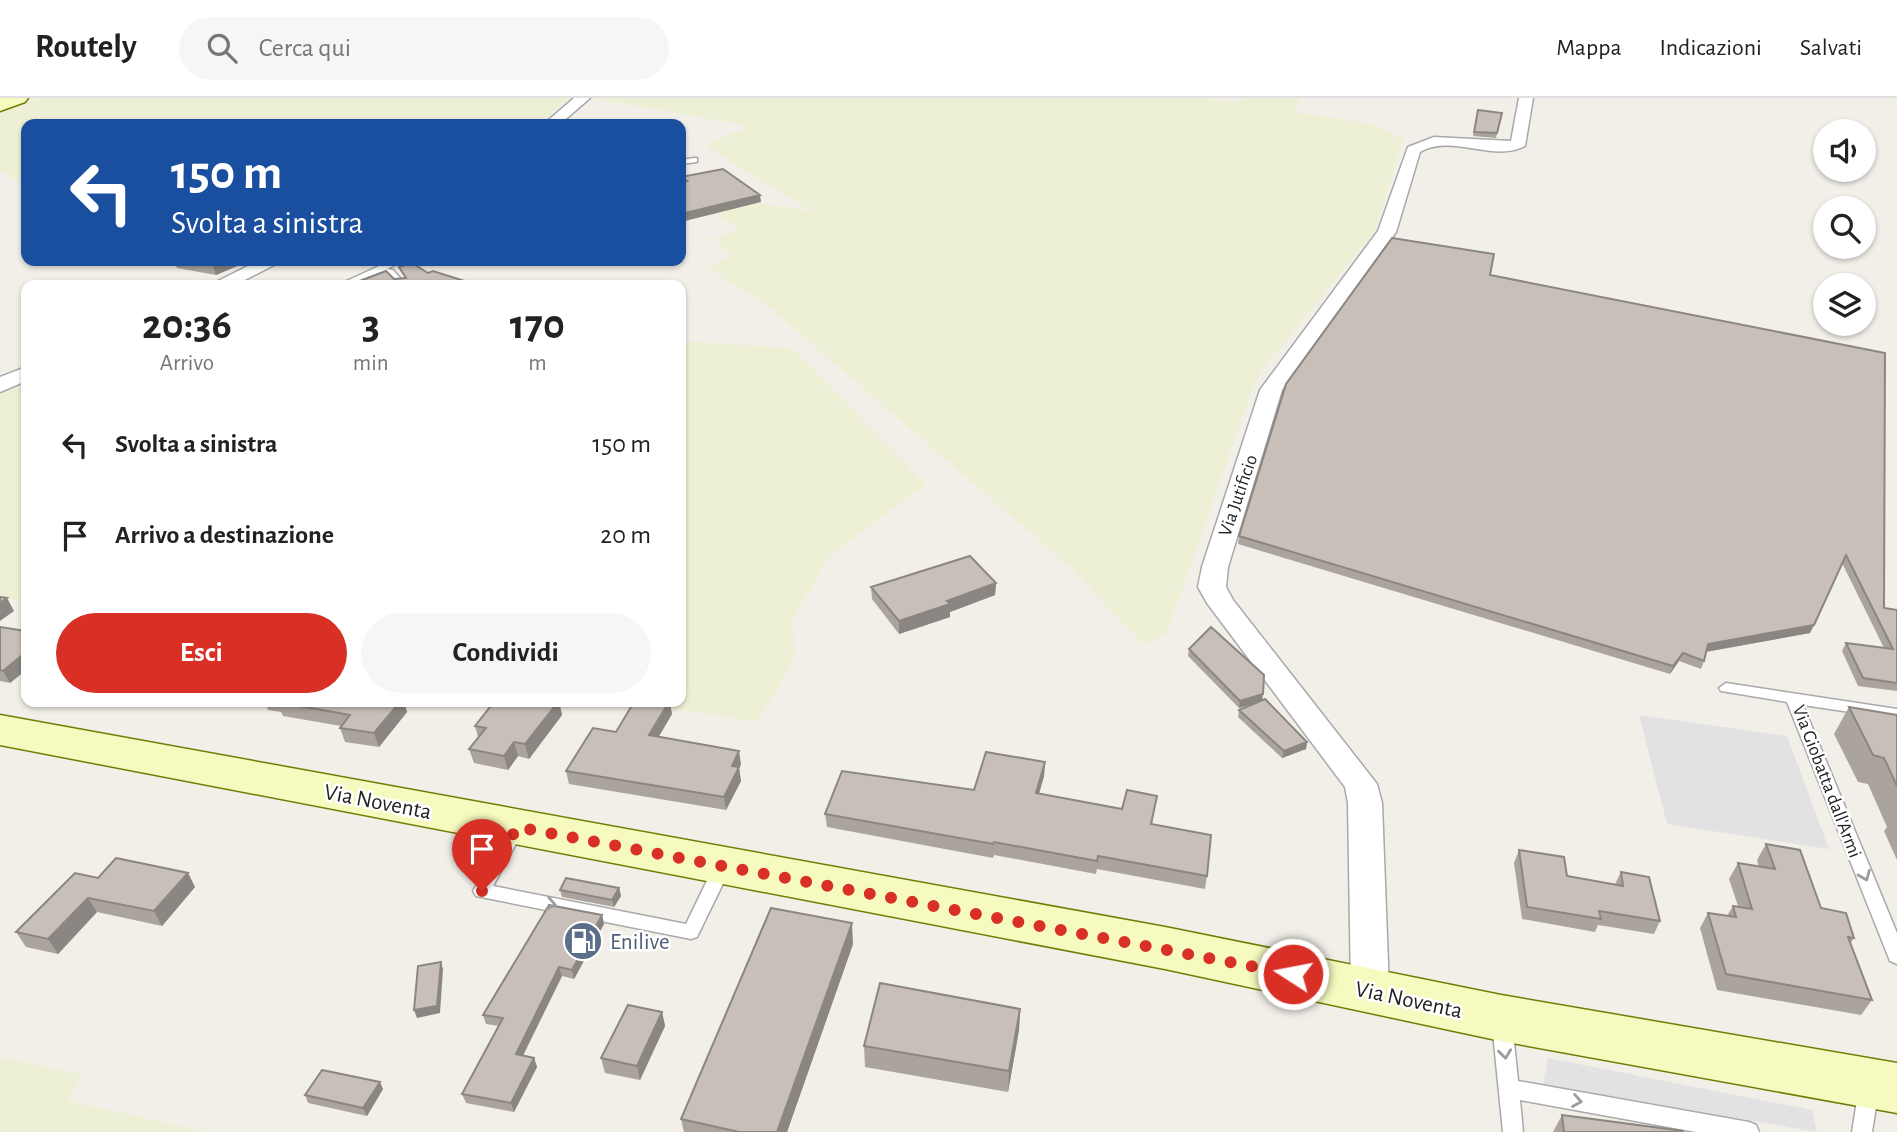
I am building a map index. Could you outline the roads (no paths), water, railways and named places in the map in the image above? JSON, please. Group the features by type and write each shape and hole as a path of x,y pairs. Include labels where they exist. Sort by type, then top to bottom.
{"main road":[{"path":"0,105 18,98"},
{"name":"Via Noventa","path":"0,730 723,865 1370,990 1876,1101"}],"street":[{"path":"557,119 583,98"},
{"name":"Via Jutificio","path":"1370,990 1365,803 1361,785 1221,603 1212,587 1214,567 1271,390 1387,232 1413,149 1418,145 1437,141 1514,146 1520,143 1522,136 1526,98"},
{"path":"231,280 262,266"},
{"path":"0,385 21,375"}],"lane":[{"path":"686,161 694,160"},
{"path":"354,280 385,266"},
{"path":"376,270 390,272 397,280"},
{"path":"1726,688 1793,699"},
{"name":"Via Giobatta dall'Armi","path":"1793,699 1897,714"},
{"name":"Via Giobatta dall'Armi","path":"1793,699 1897,956"},
{"path":"517,827 482,891 691,932 723,865"},
{"path":"1501,1018 1513,1132"},
{"path":"1510,1089 1684,1126 1749,1132"}],"place":[{"name":"Enilive","path":"583,941"}]}
